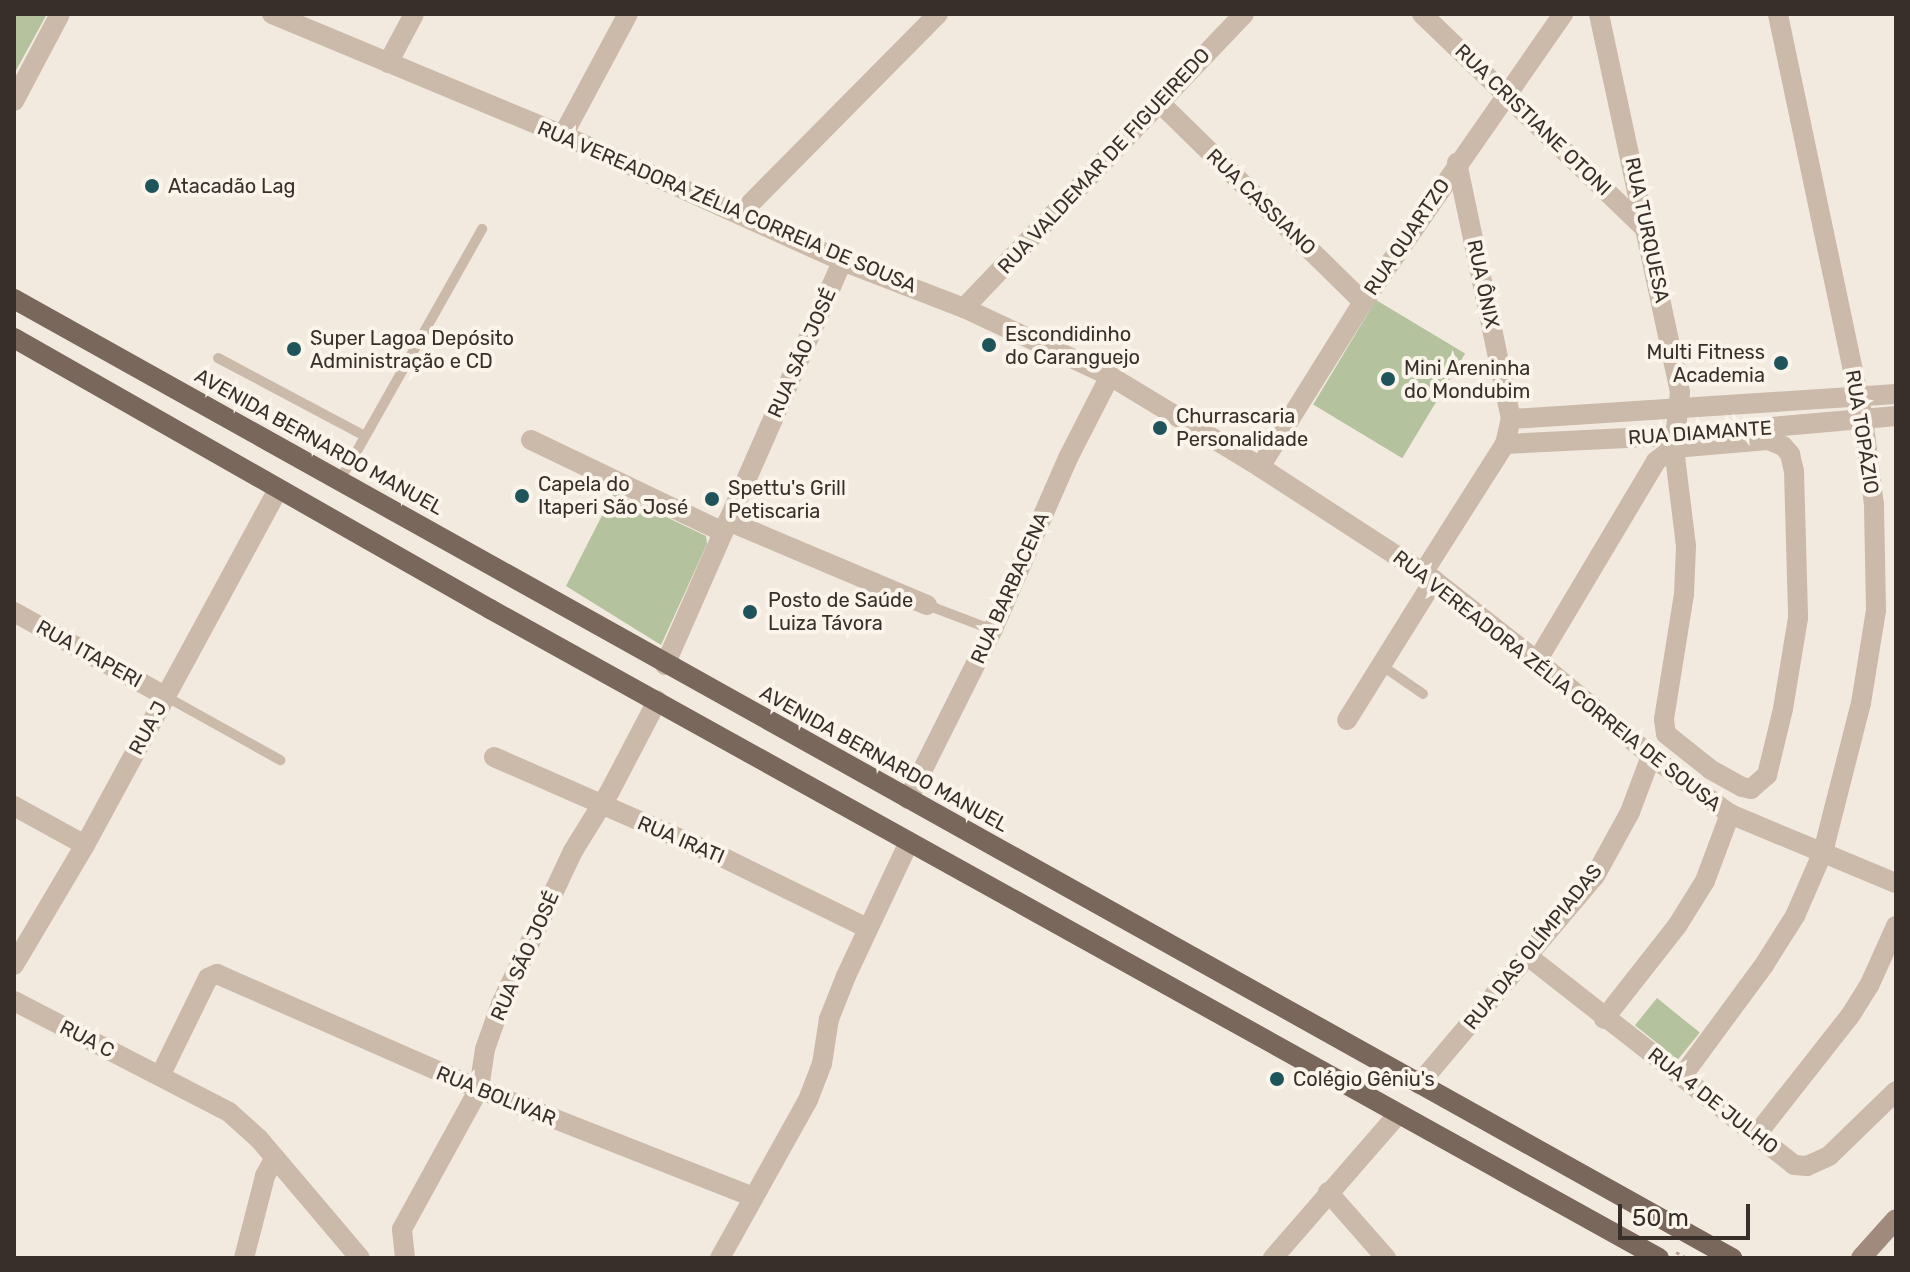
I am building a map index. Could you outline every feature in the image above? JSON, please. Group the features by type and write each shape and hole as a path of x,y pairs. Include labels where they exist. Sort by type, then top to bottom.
{"main road":[{"name":"AVENIDA BERNARDO MANUEL","path":"14,299 1732,1258"},
{"path":"14,338 490,609 1659,1258"},
{"path":"460,592 476,559"},
{"path":"490,609 509,577"},
{"path":"1204,1006 1223,975"},
{"path":"1236,1024 1257,994"},
{"path":"1639,1248 1657,1216"},
{"path":"1861,1258 1896,1219"}],"street":[{"path":"14,101 60,14"},
{"name":"RUA VEREADORA ZÉLIA CORREIA DE SOUSA","path":"272,14 563,135 842,261 964,308 1110,376 1260,467 1428,576 1651,756 1730,814 1896,883"},
{"path":"388,63 414,14"},
{"path":"563,135 628,14"},
{"path":"741,213 938,14"},
{"name":"RUA VALDEMAR DE FIGUEIREDO","path":"964,308 1244,14"},
{"name":"RUA CRISTIANE OTONI","path":"1422,14 1643,227"},
{"name":"RUA QUARTZO","path":"1260,467 1363,302 1563,14"},
{"name":"RUA TURQUESA","path":"1599,14 1621,108 1643,227 1663,303 1681,409 1675,442 1686,546 1680,635 1664,719 1666,734 1710,769 1751,789 1767,775 1791,670 1799,593 1794,471 1790,454 1783,446 1768,440 1675,442"},
{"name":"RUA TOPÁZIO","path":"1683,1075 1764,965 1795,916 1823,852 1861,703 1876,610 1874,505 1863,418 1778,14"},
{"name":"RUA CASSIANO","path":"1159,102 1363,302"},
{"name":"RUA ÔNIX","path":"1347,720 1505,444 1511,419 1457,163"},
{"name":"RUA SÃO JOSÉ","path":"665,665 842,261"},
{"name":"RUA BARBACENA","path":"908,799 993,630 1068,458 1110,376"},
{"name":"RUA DIAMANTE","path":"1511,419 1896,394"},
{"name":"RUA DIAMANTE","path":"1505,444 1675,442 1896,416"},
{"path":"531,440 725,526 927,605"},
{"path":"1537,661 1625,509 1656,461 1675,442"},
{"name":"RUA J","path":"14,965 85,845 278,489"},
{"name":"RUA ITAPERI","path":"14,612 165,696"},
{"name":"RUA SÃO JOSÉ","path":"405,1258 402,1229 479,1089 485,1049 501,1004 573,851 657,701"},
{"name":"RUA DAS OLÍMPIADAS","path":"1419,1084 1595,876 1630,812 1651,756"},
{"name":"RUA IRATI","path":"494,757 722,857 867,928"},
{"path":"14,806 85,845"},
{"path":"1604,1019 1677,926 1705,881 1730,814"},
{"path":"720,1258 818,1080 829,1019 867,928 909,842"},
{"path":"1757,1134 1856,1006 1896,926"},
{"name":"RUA 4 DE JULHO","path":"1529,957 1604,1019 1683,1075 1794,1165 1807,1166 1829,1156 1896,1091"},
{"name":"RUA BOLIVAR","path":"160,1076 208,978 217,974 479,1089 753,1197"},
{"name":"RUA C","path":"14,1001 229,1112 275,1157 360,1258"},
{"path":"1273,1258 1398,1114"},
{"path":"244,1258 265,1176 275,1157"},
{"path":"1328,1192 1386,1258"}],"lane":[{"path":"339,481 482,229"},
{"path":"218,358 365,436"},
{"path":"927,605 993,630"},
{"path":"1381,665 1423,694"},
{"path":"165,696 280,760"}],"green space":[{"path":"14,14 47,14 14,74"},
{"name":"Mini Areninha do Mondubim","path":"1376,300 1465,354 1402,458 1313,405"},
{"path":"614,492 706,536 707,544 661,645 566,586"},
{"path":"1657,998 1700,1033 1678,1060 1635,1025"}],"place":[{"name":"Atacadão Lag","path":"152,186"},
{"name":"Escondidinho do Caranguejo","path":"989,345"},
{"name":"Super Lagoa Depósito Administração e CD","path":"294,349"},
{"name":"Multi Fitness Academia","path":"1781,363"},
{"name":"Mini Areninha do Mondubim","path":"1388,379"},
{"name":"Churrascaria Personalidade","path":"1160,428"},
{"name":"Capela do Itaperi São José","path":"522,496"},
{"name":"Spettu's Grill Petiscaria","path":"712,499"},
{"name":"Posto de Saúde Luiza Távora","path":"750,612"},
{"name":"Colégio Gêniu's","path":"1277,1079"}]}
